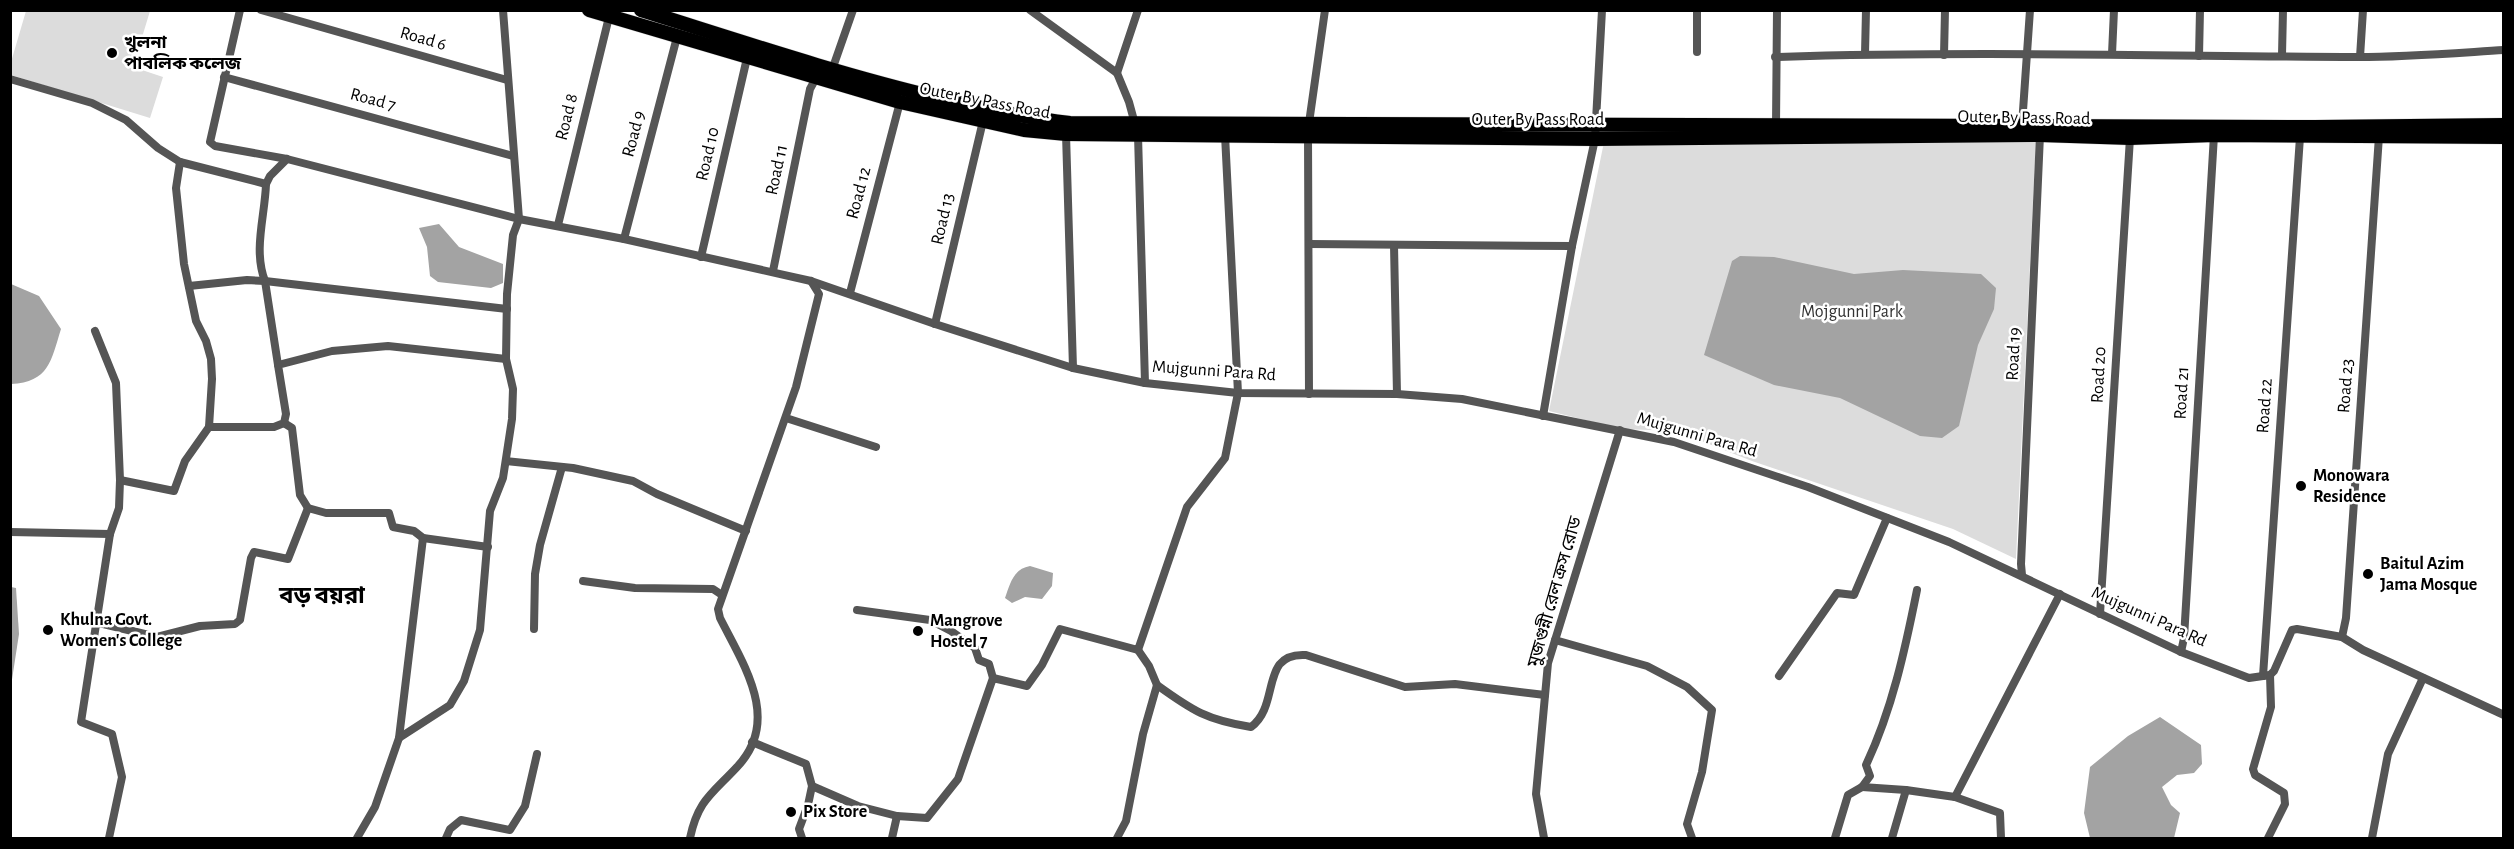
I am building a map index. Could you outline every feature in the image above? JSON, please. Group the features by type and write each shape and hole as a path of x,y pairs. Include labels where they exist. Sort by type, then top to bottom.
{"main road":[{"name":"Outer By Pass Road","path":"589,10 900,102 1024,130 1066,134 1137,129 1308,129 1788,135 2040,135 2130,138 2214,135 2504,137"},
{"name":"Outer By Pass Road","path":"640,10 832,70 1026,118 1225,135 1308,129"},
{"name":"Outer By Pass Road","path":"1595,132 1776,125 2315,127 2504,125"}],"street":[{"path":"224,77 240,10"},
{"name":"Road 6","path":"261,10 507,80"},
{"path":"399,738 450,705 464,681 480,630 490,511 503,478 506,460 513,389 506,359 507,309 513,235 519,219 503,10"},
{"path":"832,70 853,10"},
{"path":"1030,10 1117,73 1137,129 1144,383"},
{"path":"1117,73 1138,10"},
{"path":"1309,394 1308,129 1325,10"},
{"path":"1543,416 1572,246 1595,132 1602,10"},
{"path":"1697,10 1697,52"},
{"path":"1776,125 1777,10"},
{"path":"1865,54 1866,10"},
{"path":"1944,55 1945,10"},
{"path":"2022,125 2030,10"},
{"path":"2112,54 2114,10"},
{"path":"2199,56 2200,10"},
{"path":"2282,55 2283,10"},
{"path":"2360,57 2363,10"},
{"name":"Road 8","path":"558,225 609,17"},
{"name":"Road 9","path":"624,239 677,37"},
{"path":"1775,57 1865,54 2360,57 2504,50"},
{"name":"Road 10","path":"701,256 747,58"},
{"name":"Road 7","path":"224,77 513,156"},
{"name":"Mujgunni Para Rd","path":"224,77 210,142 215,146 287,159 519,219 558,225 773,271 850,293 935,324 1073,368 1144,383 1238,393 1397,394 1462,399 1674,442 1808,487 1949,542 2181,651 2249,678 2267,676"},
{"name":"Road 11","path":"773,271 810,88 816,78"},
{"path":"10,79 92,103 126,120 158,148 180,162 266,184"},
{"name":"Road 12","path":"850,293 900,102"},
{"name":"Road 13","path":"935,324 983,121"},
{"path":"1066,134 1073,368"},
{"path":"1138,650 1187,507 1225,458 1238,393 1225,135"},
{"name":"Road 19","path":"2022,575 2040,135"},
{"name":"Road 21","path":"2181,651 2184,638 2214,135"},
{"name":"Road 23","path":"2342,637 2346,618 2379,136"},
{"name":"Road 22","path":"2268,838 2285,804 2284,793 2255,775 2253,769 2271,707 2267,676 2300,137"},
{"name":"Road 20","path":"2100,614 2130,138"},
{"path":"284,423 286,414 265,281 261,270 260,240 266,184 270,176 287,159"},
{"path":"120,480 174,491 185,461 209,427 211,359 206,341 196,321 189,286 176,188 180,162"},
{"path":"1309,244 1572,246"},
{"path":"1394,245 1397,394"},
{"path":"189,286 247,280 265,281 507,309"},
{"path":"690,838 696,817 709,794 739,766 752,742 758,720 757,701 749,677 720,618 718,609 796,387 819,294 811,281"},
{"path":"95,331 116,383 119,508 110,534 81,722 112,734 122,777 109,838"},
{"path":"278,365 332,351 388,346 506,359"},
{"path":"786,418 876,447"},
{"path":"209,427 274,427 284,423"},
{"path":"284,423 292,428 300,495 308,508 326,513 389,513 393,526 414,531 423,538 488,546"},
{"name":"মুজগুন্নী রেল ক্রস রোড","path":"1544,838 1536,794 1548,663 1620,430"},
{"path":"506,460 562,467 633,481 657,494 746,531"},
{"path":"534,628 536,574 540,545 562,467"},
{"path":"95,622 157,638 200,626 235,624 240,620 254,552 288,559 308,508"},
{"path":"1779,676 1837,593 1854,595 1887,518"},
{"path":"10,532 110,534"},
{"path":"357,838 375,807 399,738 423,538"},
{"path":"583,581 635,588 713,589 722,595"},
{"path":"1835,838 1848,795 1862,787 1870,776 1866,765 1887,715 1917,590"},
{"path":"1955,797 2060,594"},
{"path":"812,786 858,806 897,816 927,818 958,779 993,678 989,664 979,660 975,648 930,620 857,610"},
{"path":"993,678 1027,686 1042,665 1060,629 1138,650 1149,666 1156,685 1143,734 1126,821 1117,838"},
{"path":"2267,676 2274,671 2292,630 2342,637 2363,650 2504,715"},
{"path":"1555,640 1647,666 1687,687 1712,710 1702,772 1687,824 1692,838"},
{"path":"1156,685 1201,715 1222,722 1251,727 1259,721 1266,708 1276,668 1284,658 1294,654 1306,655 1405,687 1455,684 1545,695"},
{"path":"2372,838 2388,754 2423,678"},
{"path":"752,742 806,764 812,786 799,829 802,838"},
{"path":"446,838 450,829 461,819 510,830 525,806 537,754"},
{"path":"1862,787 1955,797 2000,813 2001,838"},
{"path":"1892,838 1906,790"},
{"path":"892,838 897,816"}],"green space":[{"path":"26,11 150,11 133,67 163,77 150,118 11,75 11,62"},
{"name":"Mojgunni Park","path":"2036,137 2016,559 1953,529 1752,461 1676,431 1621,429 1549,411 1604,142"}],"shaded area":[{"path":"439,224 459,247 503,264 503,283 491,288 438,282 430,276 427,247 419,228"},
{"path":"1740,256 1774,257 1854,274 1903,270 1981,274 1996,288 1994,309 1978,345 1959,426 1942,438 1920,436 1840,398 1774,385 1704,355 1732,261"},
{"path":"11,284 39,296 61,329 51,360 41,374 24,382 11,384"},
{"path":"1030,566 1053,573 1052,586 1042,599 1025,597 1012,603 1005,598 1011,583 1020,570"},
{"path":"11,587 16,588 19,634 11,686"},
{"path":"2160,717 2201,745 2202,764 2194,773 2177,775 2162,787 2171,805 2180,813 2174,838 2090,838 2084,813 2090,767 2128,736"}],"place":[{"name":"খুলনা পাবলিক কলেজ","path":"112,53"},
{"name":"Monowara Residence","path":"2301,486"},
{"name":"Baitul Azim Jama Mosque","path":"2368,574"},
{"name":"Khulna Govt. Women's College","path":"48,630"},
{"name":"Mangrove Hostel 7","path":"918,631"},
{"name":"Pix Store","path":"791,812"}],"district":[{"name":"বড় বয়রা","path":"322,596"}]}
